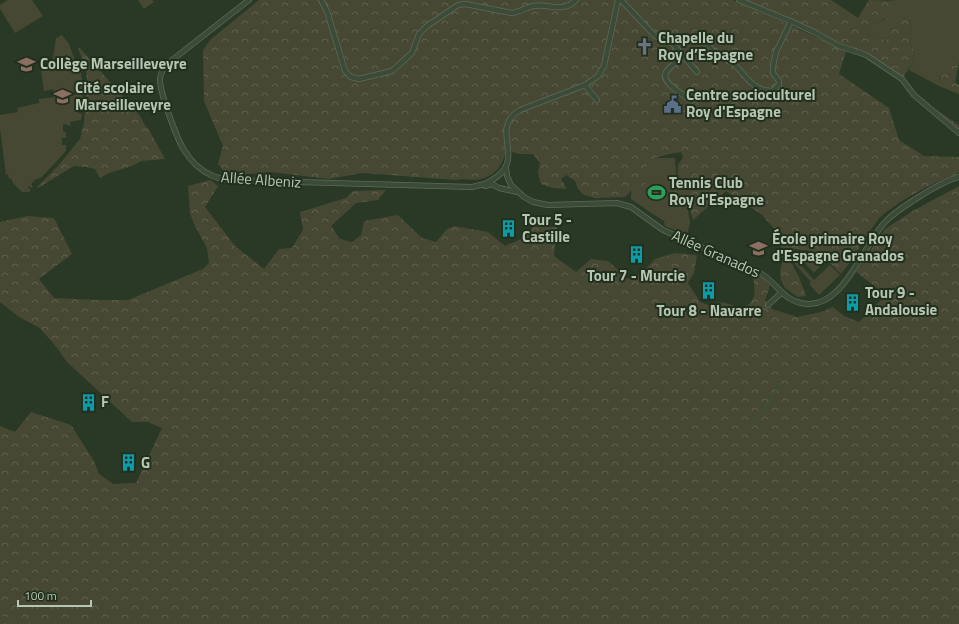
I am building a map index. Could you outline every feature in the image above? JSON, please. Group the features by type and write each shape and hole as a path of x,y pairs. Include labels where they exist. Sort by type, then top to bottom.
{"street":[{"name":"Allée Albeniz","path":"249,0 167,64 160,77 160,87 171,119 185,152 209,175 229,180 472,187 486,184 506,167"},
{"path":"321,0 328,11 343,68 351,77 359,79 392,72 412,53 419,34 427,26 458,5 465,4 512,13 537,5 568,7 576,0"},
{"path":"619,0 655,36 673,44 697,72"},
{"path":"506,167 509,154 506,129 512,116 520,110 584,85 598,76 604,66 619,0"},
{"path":"739,0 791,21 839,46 871,58 902,79 914,95 959,133"},
{"path":"708,45 714,52 735,65 756,88 772,91 779,85 779,81 773,74 775,58 791,21"},
{"path":"683,57 667,71 665,76 667,82 689,99"},
{"path":"584,85 597,100"},
{"name":"Allée Granados","path":"506,167 508,180 517,192 529,200 542,205 626,204 663,230 766,276 790,299 806,304 819,303 828,299 850,276 886,220 941,184 959,177"},
{"name":"Allée Albeniz","path":"492,184 496,177"},
{"name":"Allée Granados","path":"472,187 481,187 492,184 499,188 517,192"},
{"path":"768,305 781,292"}],"green space":[{"path":"8,0 32,0 43,16 15,33 0,9 0,5"},
{"path":"138,0 152,0 154,2 144,9"},
{"path":"259,0 733,0 846,51 839,74 889,108 899,140 924,156 959,157 959,173 940,180 915,193 883,215 872,227 841,274 828,261 811,251 794,249 791,263 799,277 806,296 798,297 785,288 781,280 780,271 783,259 779,234 761,214 726,191 693,220 687,197 658,200 654,198 653,192 677,190 678,165 683,157 681,152 649,160 643,176 646,187 634,188 625,197 595,198 584,195 578,189 575,181 566,175 561,179 567,189 553,188 541,184 538,173 540,163 533,154 519,154 506,150 501,165 498,169 491,175 478,180 456,180 362,173 329,179 270,172 229,177 218,164 223,146 204,101 203,50 210,40"},
{"path":"744,0 831,0 858,18 869,0 896,1 887,17 870,25 867,33 873,37 886,40 889,37 890,30 898,19 904,18 909,21 911,36 910,43 914,52 915,60 903,77 860,51 833,41"},
{"path":"888,0 959,0 959,62 958,66 951,65 939,76 939,86 909,70 915,60 914,52 910,43 911,36 909,21 904,18 886,40 873,37 867,33 870,25 884,20 896,1"},
{"path":"62,35 69,44 77,67 80,67 83,102 78,102 78,113 82,114 81,120 70,122 71,126 65,124 63,125 63,131 66,132 66,138 62,138 62,145 66,145 66,151 41,178 36,179 31,184 33,187 28,187 31,190 29,192 22,192 13,183 11,178 9,179 8,174 6,175 0,128 0,115 18,112 17,108 39,103 39,99 54,97 53,89 44,91 41,70 48,69 53,58 56,38"},
{"path":"79,47 140,116 165,159 141,161 100,178 95,169 74,166 38,188 37,187 58,166 80,139 84,123 87,79 85,64 78,49"},
{"path":"951,65 958,66 955,83 959,85 959,94 939,86 940,72 944,67"},
{"path":"935,109 959,125 959,130"},
{"name":"Tennis Club Roy d'Espagne","path":"632,158 675,158 677,185 686,197 690,223 687,235 665,226 664,221 631,199"},
{"path":"210,180 218,186 205,207 235,246 264,269 279,249 292,248 303,230 300,212 346,198 353,191 386,190 378,200 356,203 331,226 340,239 352,242 361,235 364,221 398,215 422,238 436,242 447,229 454,226 488,232 505,246 523,238 534,226 557,227 554,256 576,272 591,259 608,261 628,279 643,272 655,259 675,253 697,255 694,273 688,283 700,302 708,305 725,303 741,309 753,299 755,292 753,276 764,278 770,286 765,300 772,309 797,317 821,312 833,307 844,316 859,322 881,300 877,288 856,272 885,229 911,212 959,186 959,624 0,624 0,426 15,432 31,412 71,425 94,461 99,474 113,484 136,483 162,428 148,422 132,422 66,361 40,328 19,317 0,302 0,222 27,216 54,218 72,254 39,279 54,298 128,300 203,269 209,263 207,248 194,224 190,213 188,186"},
{"path":"809,252 822,264 814,273 801,259"},
{"path":"790,253 814,280 830,265 840,275 819,295 809,284 811,282 787,255"},
{"path":"0,615 38,624 0,624"}],"waterway":[{"path":"753,426 781,383"}],"place":[{"name":"Chapelle du Roy d’Espagne","path":"645,47"},
{"name":"Collège Marseilleveyre","path":"27,64"},
{"name":"Cité scolaire Marseilleveyre","path":"62,97"},
{"name":"Centre socioculturel Roy d'Espagne","path":"673,104"},
{"name":"Tennis Club Roy d'Espagne","path":"656,192"},
{"name":"Tour 5 - Castille","path":"509,229"},
{"name":"École primaire Roy d'Espagne Granados","path":"759,248"},
{"name":"Tour 7 - Murcie","path":"636,255"},
{"name":"Tour 8 - Navarre","path":"709,290"},
{"name":"Tour 9 - Andalousie","path":"852,302"},
{"name":"F","path":"88,402"},
{"name":"G","path":"128,463"}]}
